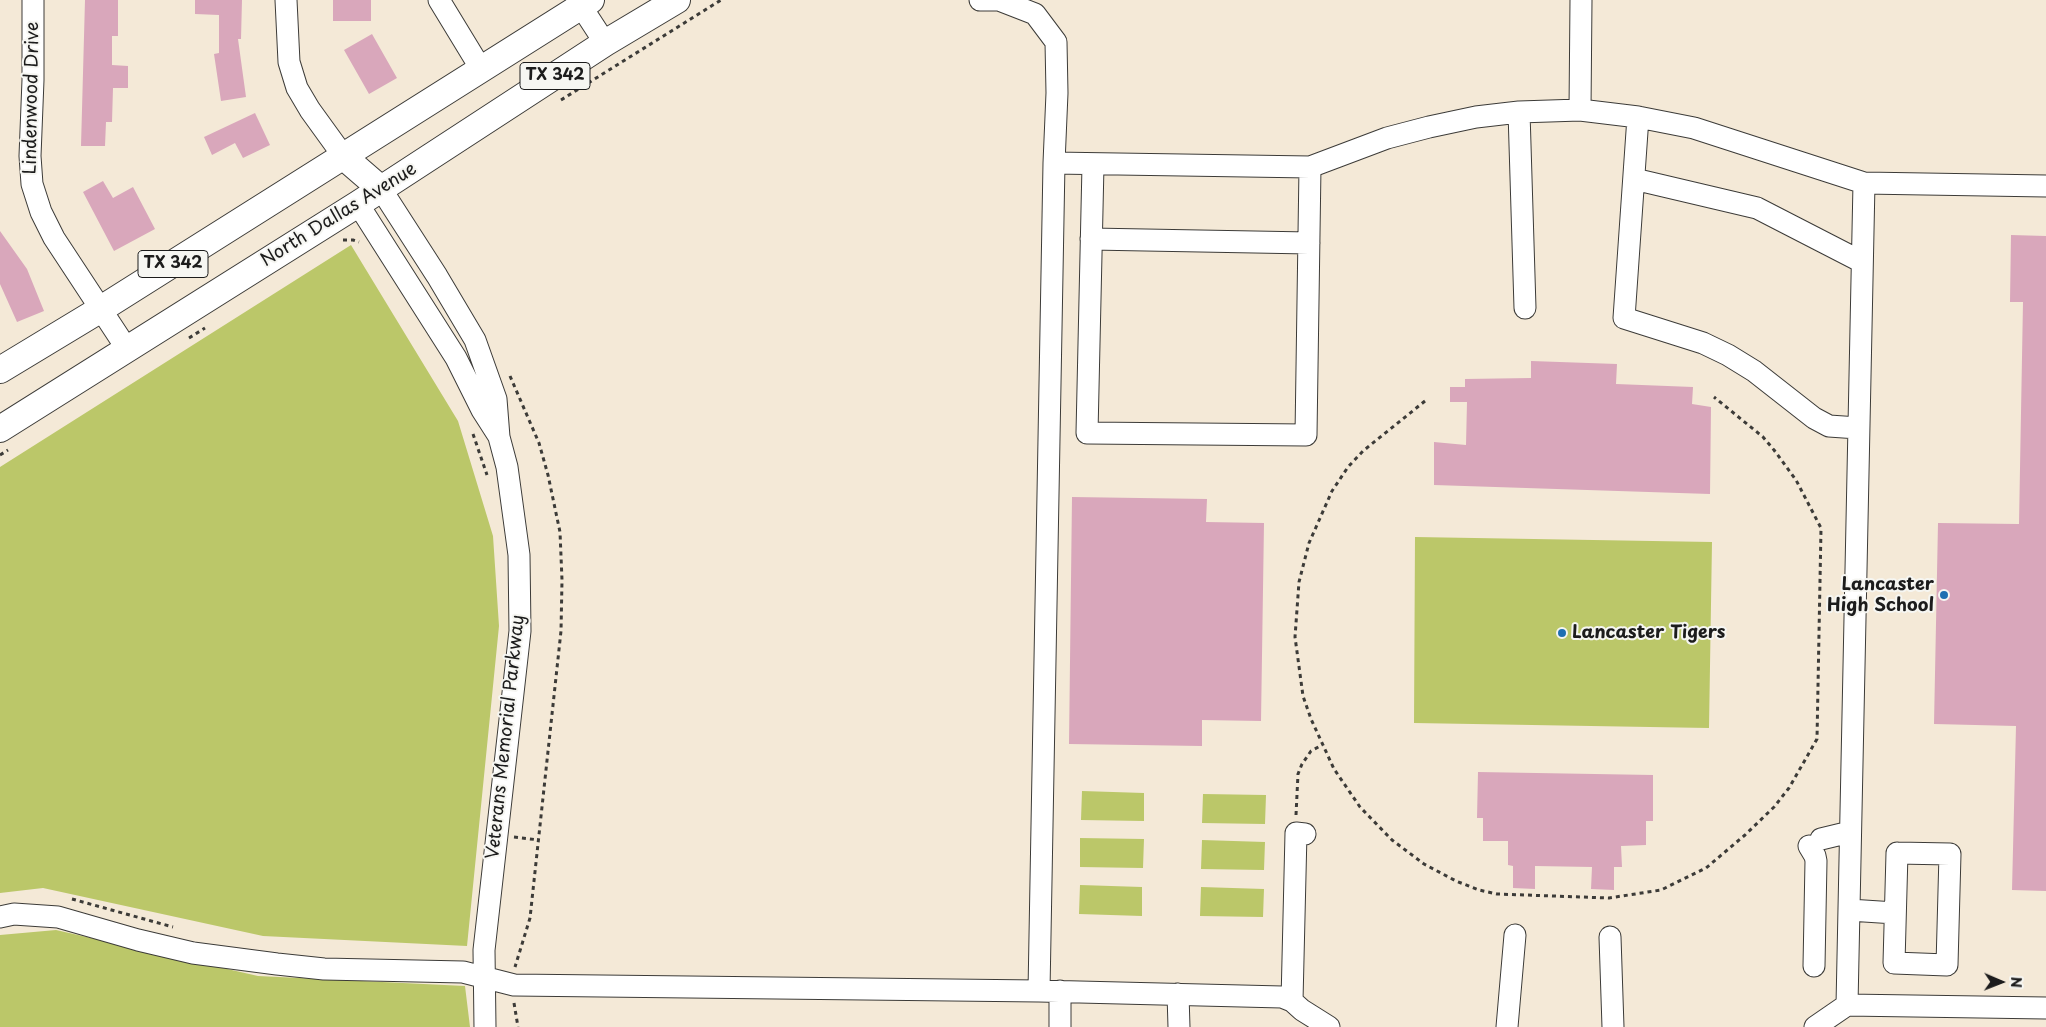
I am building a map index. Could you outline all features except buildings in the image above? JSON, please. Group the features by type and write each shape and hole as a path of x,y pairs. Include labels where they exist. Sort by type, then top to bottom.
{"main road":[{"name":"North Dallas Avenue","path":"0,429 358,204 605,44 677,0"},
{"name":"TX 342","path":"0,370 344,157 583,2"},
{"path":"344,157 381,189"},
{"path":"344,157 358,204"}],"street":[{"name":"Lindenwood Drive","path":"33,0 34,80 30,156 32,184 41,212 54,238 127,349"},
{"path":"286,0 289,62 297,88 310,110 344,157"},
{"path":"439,0 481,69"},
{"path":"980,0 999,0 1035,14 1056,42 1057,93 1054,164 1039,991"},
{"path":"1580,0 1580,110"},
{"path":"583,2 605,44"},
{"path":"1054,164 1310,167 1387,138 1476,117 1519,112 1580,110 1638,117 1694,128 1864,183 2046,186"},
{"path":"1519,112 1525,308"},
{"path":"1638,117 1624,318 1712,347 1754,371 1814,418 1828,426 1858,428"},
{"path":"1093,165 1087,434 1312,429 1309,242 1310,167"},
{"path":"1634,179 1757,208 1862,262"},
{"path":"1847,1005 1864,183"},
{"name":"Veterans Memorial Parkway","path":"381,189 437,276 474,340 496,398 499,437 507,467 519,555 520,631 484,950 485,1027"},
{"name":"Veterans Memorial Parkway","path":"358,204 456,358 482,410 499,437"},
{"path":"1092,239 1309,242"},
{"path":"1848,951 1837,952 1814,966 1815,843 1850,832"},
{"path":"1292,1001 1299,950 1300,834"},
{"path":"1897,853 1950,854 1947,965 1894,964 1895,913 1897,853"},
{"path":"1849,910 1895,913"},
{"path":"0,917 14,914 58,917 192,953 324,969 463,972 514,985 1039,991 1274,996 1292,1001 1302,1010 1330,1027"},
{"path":"1507,1027 1515,935"},
{"path":"1610,937 1613,1027"},
{"path":"1060,992 1060,1027"},
{"path":"1178,994 1179,1027"},
{"path":"1815,1027 1847,1005 2046,1008"}],"path":[{"path":"558,102 721,0"},
{"path":"350,240 363,245"},
{"path":"1425,400 1362,451 1348,467 1332,491 1309,543 1302,564 1295,618 1297,660 1303,696 1334,769 1352,795 1392,840 1424,864 1479,890 1497,894 1609,898 1647,894 1666,888 1706,868 1745,835 1779,801 1817,739 1822,536 1818,519 1788,468 1762,437 1714,397"},
{"path":"470,426 488,478"},
{"path":"1300,834 1298,774 1306,758 1322,744"},
{"path":"506,836 539,840"},
{"path":"64,898 83,901 175,927"}],"green space":[{"path":"351,245 458,421 493,536 499,626 467,946 263,936 43,888 0,893 0,467"},
{"name":"Lancaster Tigers","path":"1415,537 1712,542 1709,728 1414,723"},
{"path":"1082,791 1144,793 1144,821 1081,820"},
{"path":"1203,794 1266,795 1265,824 1202,823"},
{"path":"1080,838 1144,839 1143,868 1080,867"},
{"path":"1202,840 1265,842 1264,870 1201,869"},
{"path":"1080,885 1142,887 1142,916 1079,914"},
{"path":"1201,887 1264,889 1263,917 1200,916"},
{"path":"56,930 258,976 465,986 470,1027 0,1027 0,935"}],"place":[{"name":"Lancaster High School","path":"1944,595"},
{"name":"Lancaster Tigers","path":"1562,633"}]}
